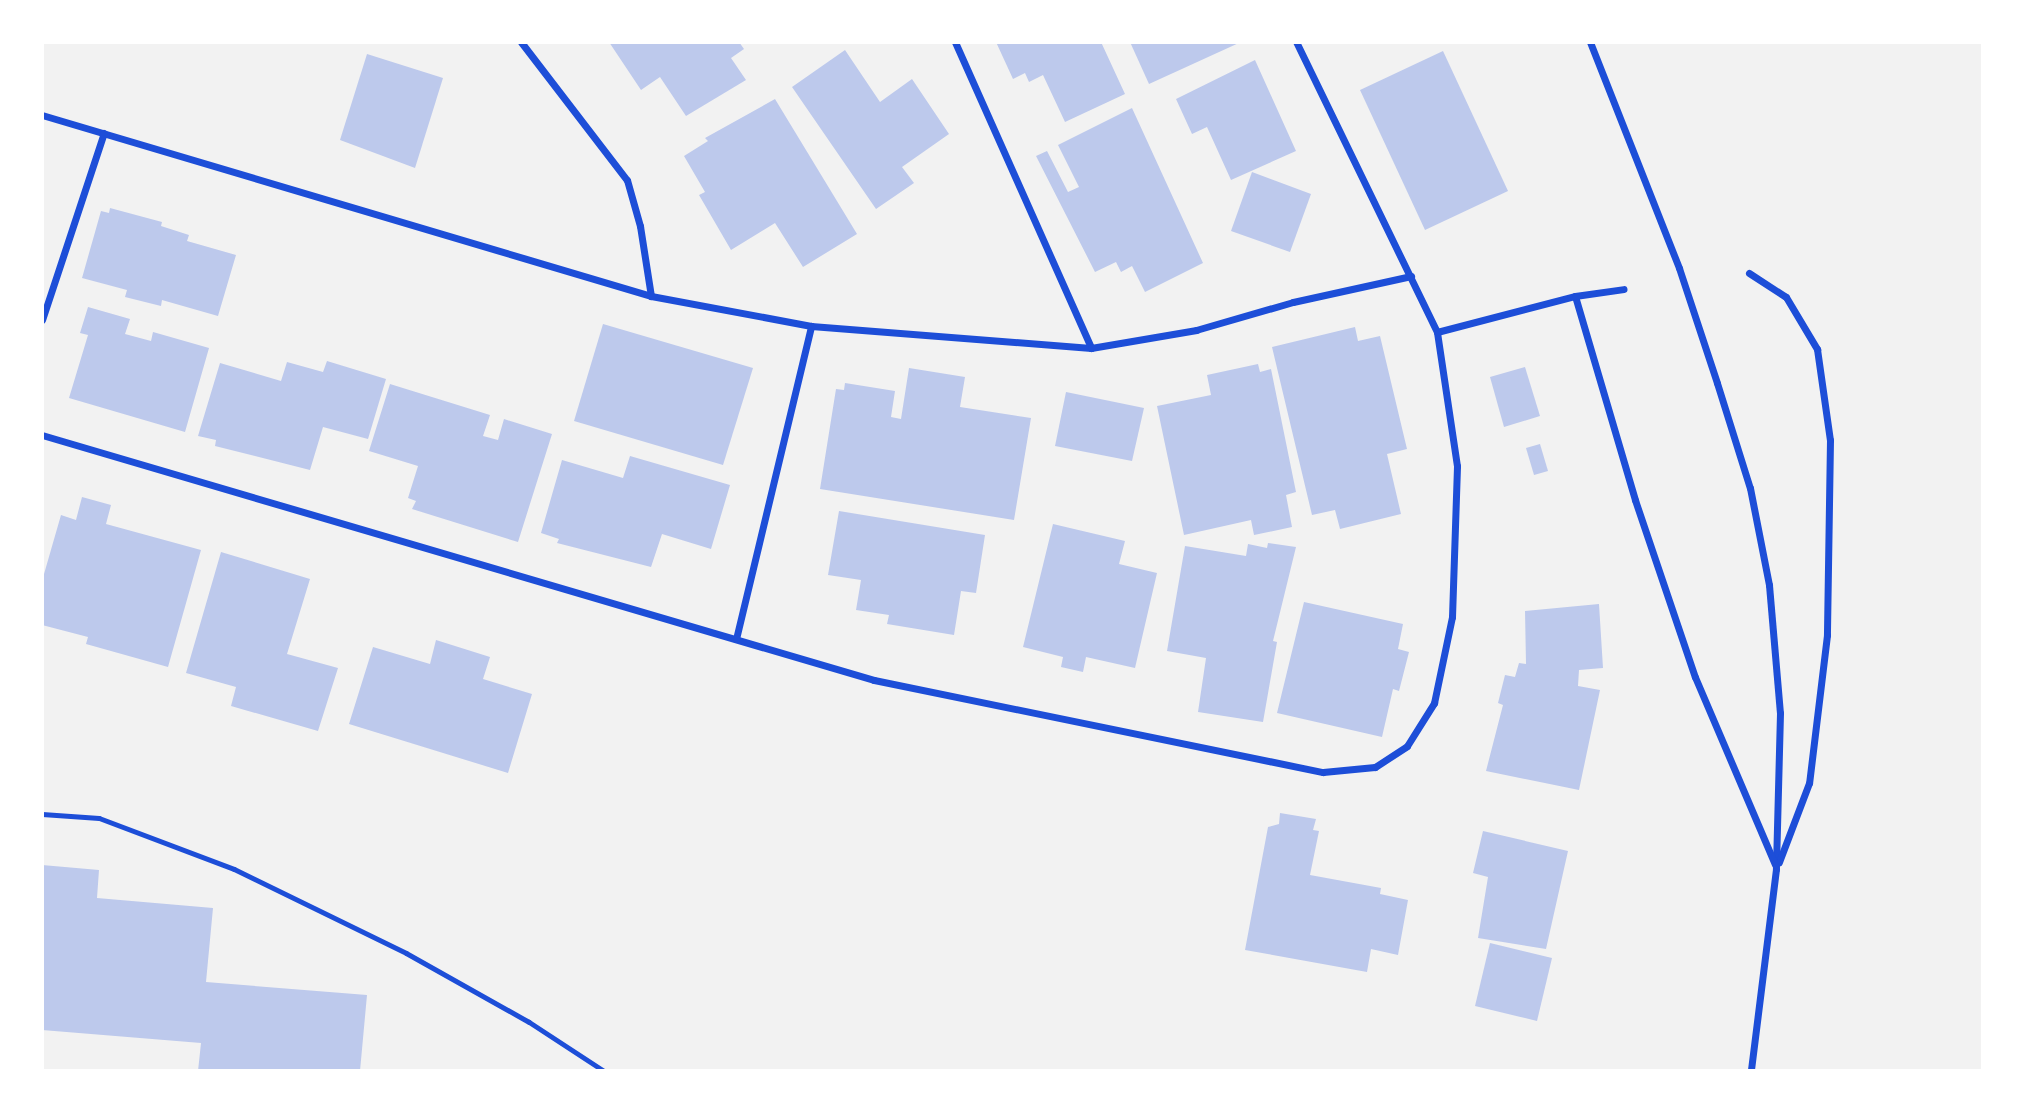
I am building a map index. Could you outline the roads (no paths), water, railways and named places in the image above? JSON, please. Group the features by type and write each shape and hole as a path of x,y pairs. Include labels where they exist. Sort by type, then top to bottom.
{"street":[{"path":"521,42 627,180 640,226 651,296"},
{"path":"955,42 1091,348"},
{"path":"42,435 874,680 1324,772 1375,767 1406,746 1434,703 1452,617 1457,466 1437,332 1296,42"},
{"path":"1590,42 1679,268 1750,488 1769,585 1780,713 1776,869 1751,1071"},
{"path":"42,115 651,296 811,326 1091,348 1196,330 1293,302 1411,276"},
{"path":"42,320 104,133"},
{"path":"1749,273 1786,297 1817,349 1830,440 1828,635 1809,783 1776,869"},
{"path":"1437,332 1575,296 1623,289"},
{"path":"1575,296 1635,500 1695,677 1776,869"},
{"path":"736,639 811,326"}],"lane":[{"path":"42,814 99,818 234,869 406,953 529,1022 604,1071"}]}
